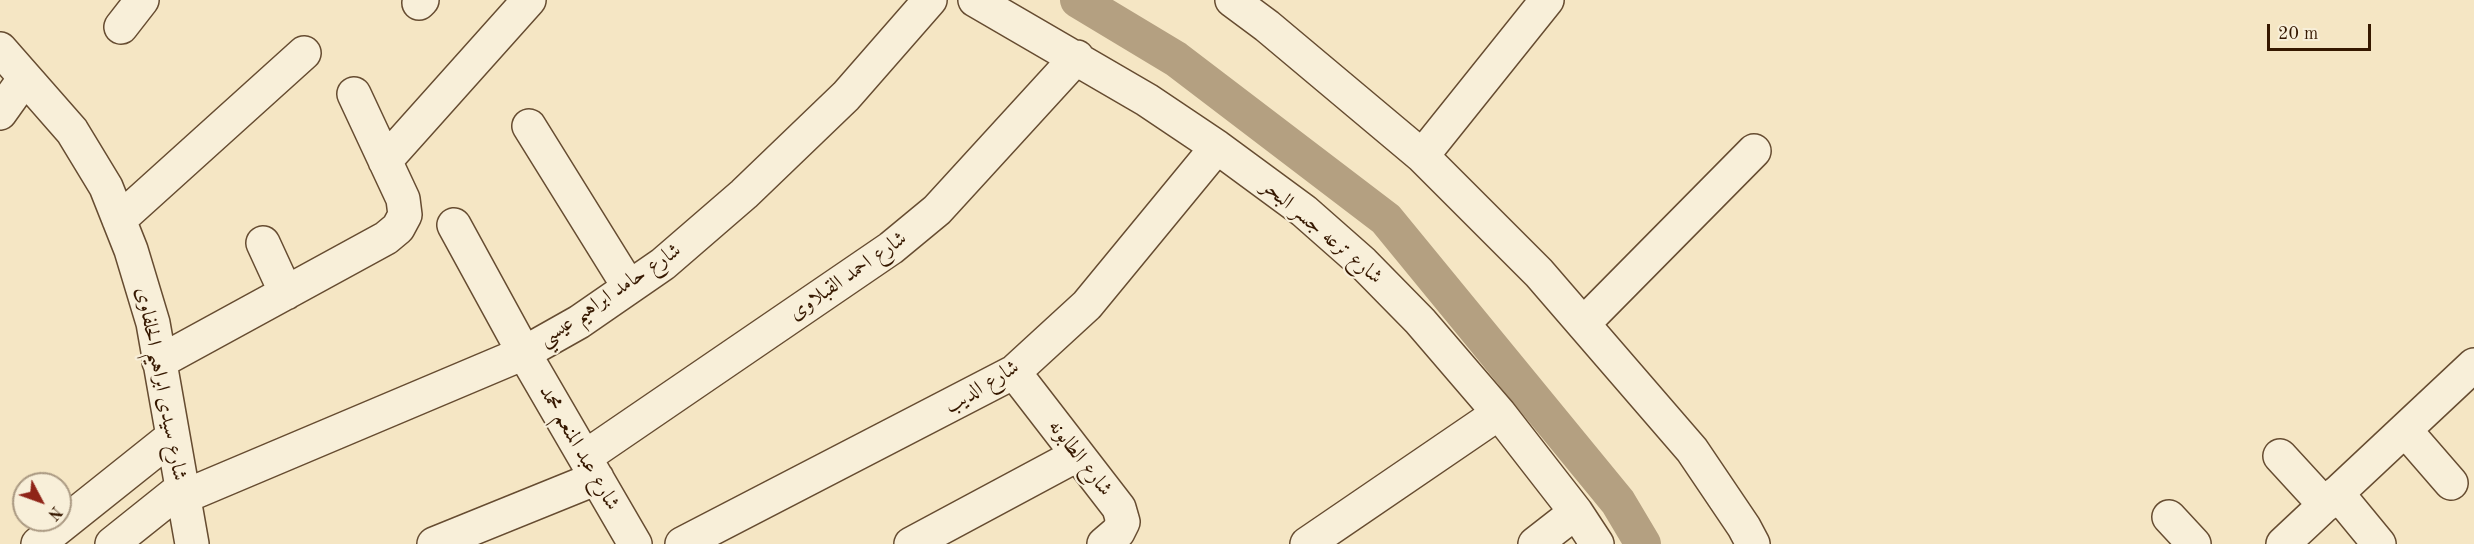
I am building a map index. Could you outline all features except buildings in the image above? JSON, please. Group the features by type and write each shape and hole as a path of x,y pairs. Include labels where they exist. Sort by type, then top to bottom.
{"street":[{"path":"122,27 142,0"},
{"path":"385,161 529,0"},
{"name":"شارع حامد ابراهيم عيسي","path":"112,544 183,492 524,353 579,322 663,264 744,194 846,96 930,0"},
{"name":"شارع ترعه جسر البحر","path":"975,0 1077,57 1217,147 1304,212 1363,263 1420,321 1500,413 1576,512 1597,544"},
{"path":"1232,0 1267,26 1422,156 1539,273 1692,450 1744,526 1753,544"},
{"path":"1422,156 1547,0"},
{"name":"شارع سيدى ابراهيم الحلفاوى","path":"0,49 72,131 106,187 131,250 153,323 192,544"},
{"path":"119,220 304,53"},
{"name":"شارع احمد القبلاوى","path":"441,543 591,467 891,248 937,210 1077,57"},
{"path":"0,113 25,78"},
{"path":"159,362 386,238 398,228 405,215 403,199 354,94"},
{"path":"529,126 629,287"},
{"name":"شارع الديب","path":"682,544 1014,372 1087,305 1217,147"},
{"path":"1583,324 1754,152"},
{"name":"شارع عبد المنعم محمد","path":"454,225 524,353 635,544"},
{"path":"263,243 286,293"},
{"path":"2283,544 2474,365"},
{"name":"شارع الطابونه","path":"1014,372 1119,508 1123,522 1118,532 1104,544"},
{"path":"1307,544 1500,413"},
{"path":"2405,430 2451,483"},
{"path":"38,544 172,437"},
{"path":"912,544 1077,455"},
{"path":"2280,456 2379,544"},
{"path":"1535,544 1576,512"},
{"path":"2169,517 2193,544"}],"waterway":[{"path":"1078,0 1176,59 1386,219 1618,502 1643,544"}]}
